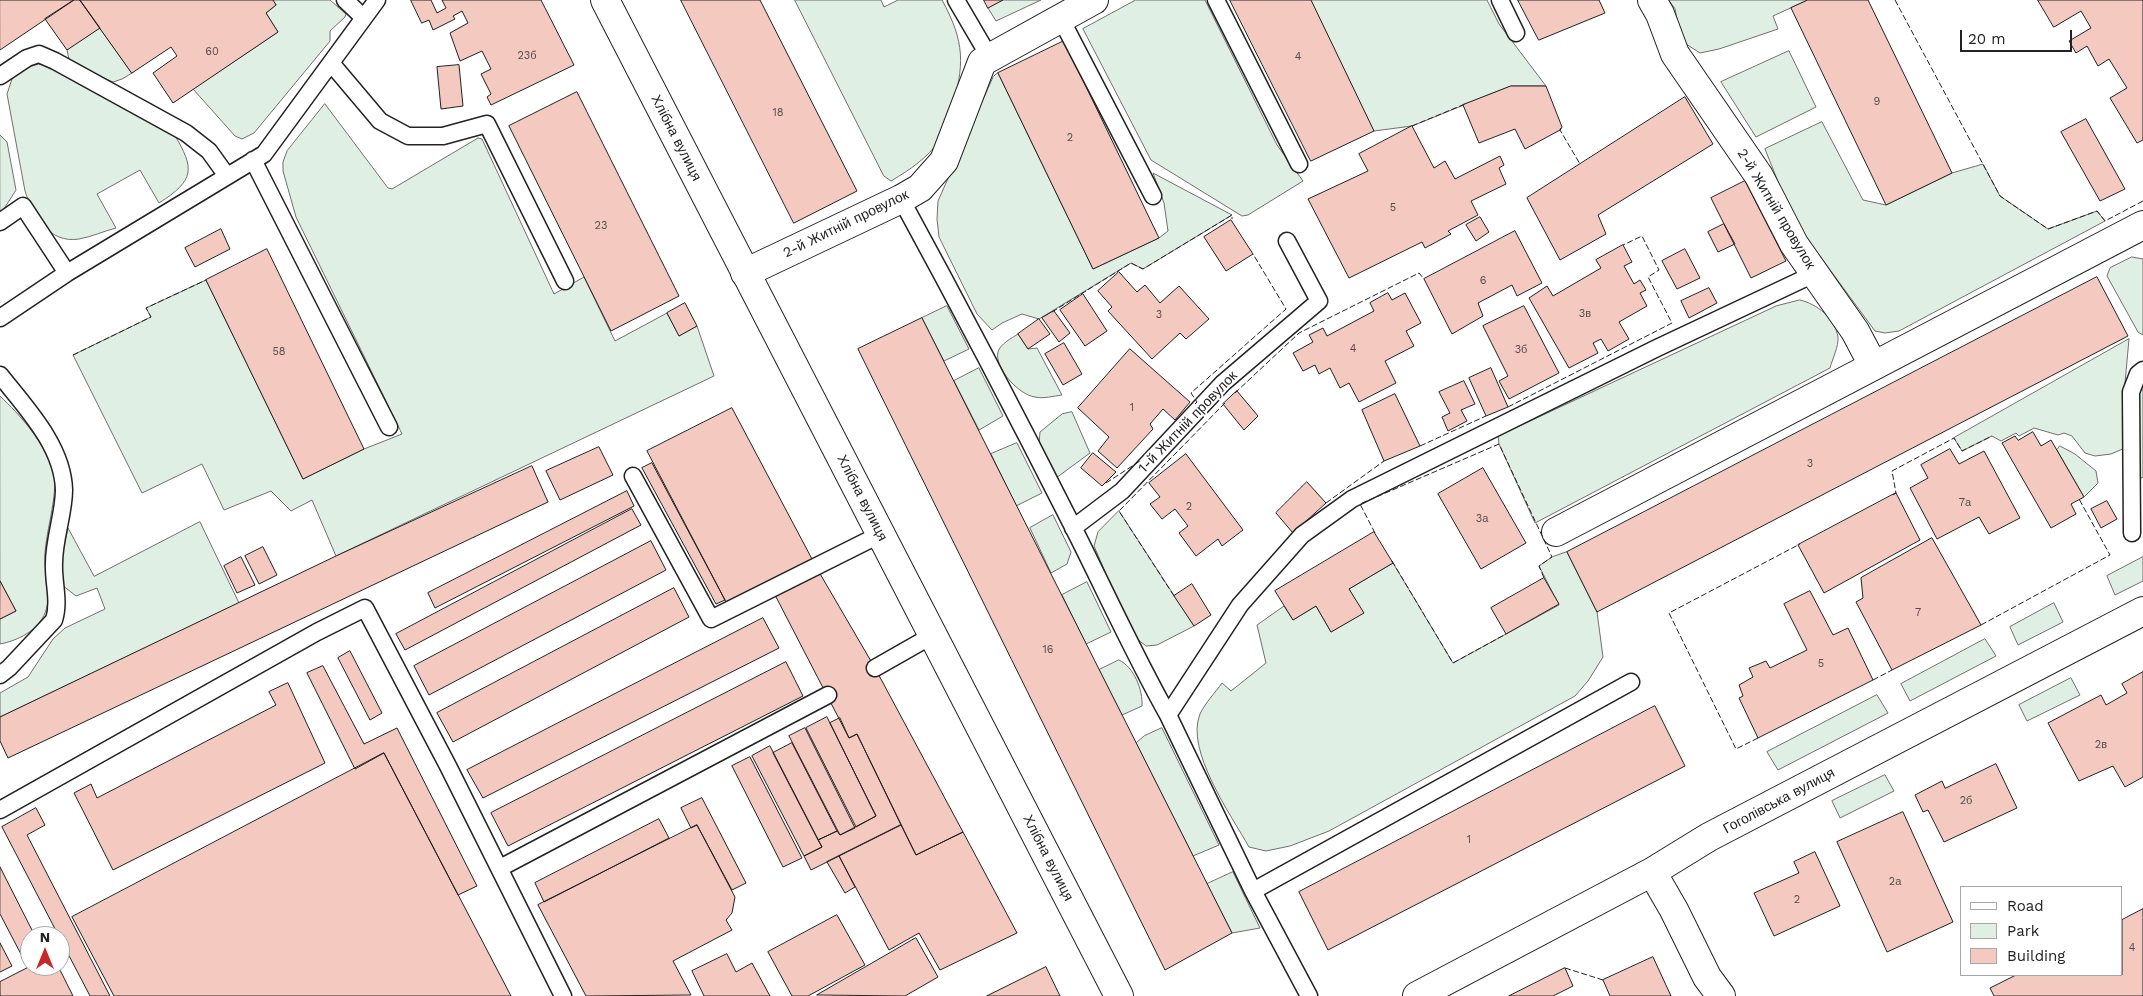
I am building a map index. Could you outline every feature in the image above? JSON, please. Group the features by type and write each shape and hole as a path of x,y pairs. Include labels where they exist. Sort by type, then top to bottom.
{"street":[{"name":"Хлібна вулиця","path":"606,0 1119,996"},
{"name":"2-й Житній провулок","path":"745,272 901,199 920,188 944,161 982,62 1094,0"},
{"name":"2-й Житній провулок","path":"1652,0 1660,14 1674,54 1759,176 1794,244 1855,331 1873,365"},
{"path":"1556,532 2143,224"},
{"name":"Гоголівська вулиця","path":"1417,996 1652,872 1709,837 2143,611"},
{"path":"1652,872 1674,910 1707,977 1721,996"}],"lane":[{"path":"345,0 364,18"},
{"path":"0,318 68,272 264,154 377,0"},
{"path":"956,0 990,58"},
{"path":"1216,0 1299,164"},
{"path":"1500,0 1516,32"},
{"path":"1061,19 1153,196"},
{"path":"0,76 27,58 39,54 55,61 186,133 209,151 227,176"},
{"path":"331,62 380,121 408,136 443,136 487,124 565,281"},
{"path":"253,160 389,427"},
{"path":"901,199 953,294 1073,528 1145,674 1168,715 1252,891 1309,996"},
{"path":"0,222 23,206 68,272"},
{"name":"1-й Житній провулок","path":"1073,528 1122,491 1223,383 1320,301 1287,241"},
{"path":"1168,715 1240,605 1302,535 1352,499 1656,348 1814,274"},
{"path":"2132,533 2131,392 2138,374 2143,370"},
{"path":"0,375 52,446 62,470 64,492 56,535 54,563 57,611 54,620 9,668 0,675"},
{"path":"633,476 711,619 881,534"},
{"path":"0,810 317,632 365,608 500,868 563,996"},
{"path":"875,668 933,635"},
{"path":"1252,891 1631,682"},
{"path":"500,868 828,694"}],"green space":[{"path":"273,0 330,0 346,14 330,31 330,41 254,133 242,139 235,136 193,89 278,32 266,13 276,5"},
{"path":"795,0 881,0 884,7 898,0 942,0 950,15 959,41 960,67 956,95 944,133 930,152 918,163 891,181 884,176"},
{"path":"1003,0 1041,0 996,21 988,8"},
{"path":"1136,0 1205,0 1277,145 1303,181 1248,215 1242,216 1151,160 1083,29"},
{"path":"1311,0 1487,0 1499,24 1546,86 1511,86 1412,126 1374,131"},
{"path":"1669,0 1808,0 1773,16 1778,29 1719,49 1700,53 1683,42 1675,29 1677,19 1675,9"},
{"path":"100,28 132,73 113,82 70,64 67,50"},
{"path":"1789,51 1816,107 1756,137 1721,82"},
{"path":"39,64 49,66 174,134 186,156 188,173 185,180 171,195 159,203 140,170 97,194 116,228 79,239 59,237 51,232 38,218 25,191 7,94 13,76"},
{"path":"998,73 1093,269 1159,238 1168,231 1164,203 1153,173 1232,215 1143,269 1131,263 1039,319 1022,314 992,330 977,314 939,237 937,219 938,201 993,77"},
{"path":"325,104 388,188 392,189 478,138 482,139 554,294 584,277 615,341 667,313 679,336 697,326 714,376 336,556 312,500 291,511 271,491 224,510 202,464 142,493 73,355 151,317 146,308 206,280 303,479 364,449 402,434 296,217 283,171 283,162 287,151"},
{"path":"1822,122 1863,200 1886,205 1952,173 1983,164 2000,196 2048,229 2097,211 2105,221 1899,331 1885,333 1875,331 1805,236 1779,184 1765,149"},
{"path":"0,135 7,142 16,190 0,215"},
{"path":"2132,257 2143,259 2143,335 2138,332 2107,276 2110,268"},
{"path":"1800,300 1819,308 1829,318 1836,330 1838,337 1837,345 1830,368 1535,523 1499,444 1498,436 1776,306"},
{"path":"947,306 969,349 944,361 922,318"},
{"path":"1018,334 1028,349 1037,348 1062,395 1035,397 1022,391 1009,380 1000,366 998,352 1004,344"},
{"path":"2129,339 2124,394 2125,448 2111,454 2095,456 2085,453 2072,436 2064,433 2058,435 2034,428 2019,436 2016,433 2001,441 1992,436 1962,451 1954,438"},
{"path":"979,368 1003,416 979,430 954,381"},
{"path":"2143,389 2143,477 2138,480 2137,394"},
{"path":"0,396 24,421 38,440 49,461 55,480 45,552 48,598 45,612 38,624 29,632 12,641 0,644 0,619 16,611 0,581"},
{"path":"1072,412 1090,453 1056,478 1039,444 1040,432 1062,414"},
{"path":"1017,443 1042,493 1016,506 991,454"},
{"path":"2060,446 2075,454 2096,471 2098,483 2084,497 2057,450"},
{"path":"1119,511 1194,626 1157,645 1146,646 1137,639 1124,616 1094,546 1098,532"},
{"path":"1053,515 1071,552 1067,564 1051,573 1030,528"},
{"path":"200,522 239,603 0,717 0,693 28,677 53,639 65,628 105,609 97,588 76,596 62,585 59,567 68,528 94,576"},
{"path":"1567,552 1597,612 1603,657 1588,681 1575,696 1329,831 1290,846 1266,851 1249,847 1212,782 1204,763 1197,729 1202,710 1222,683 1231,691 1266,663 1257,625 1284,606 1293,620 1316,606 1331,632 1363,613 1349,589 1393,563 1453,663 1559,605 1539,566 1552,557"},
{"path":"2143,557 2143,581 2115,595 2107,576"},
{"path":"1087,582 1111,632 1086,644 1062,595"},
{"path":"2054,603 2063,622 2018,645 2010,627"},
{"path":"1985,639 1996,656 1910,701 1901,684"},
{"path":"1119,660 1133,673 1139,686 1142,700 1142,706 1122,715 1099,670"},
{"path":"2071,678 2080,695 2027,721 2019,705"},
{"path":"1877,695 1888,713 1778,770 1767,752"},
{"path":"1162,728 1219,845 1193,856 1136,743 1144,736"},
{"path":"1885,775 1894,791 1840,818 1832,801"},
{"path":"1233,872 1260,928 1232,933 1207,884"}],"building":[{"path":"0,0 74,0 0,50"},
{"path":"74,0 80,0 100,28 67,50 45,19"},
{"path":"80,0 273,0 276,5 266,13 278,32 173,103 153,73 177,56 171,47 132,73"},
{"path":"411,0 431,0 437,13 446,8 442,0 541,0 574,65 491,105 487,97 491,94 481,74 491,69 482,51 460,61 450,33 468,23 462,11 453,16 455,19 433,30 429,20 422,23"},
{"path":"681,0 760,0 857,191 794,223"},
{"path":"984,0 1003,0 988,8"},
{"path":"1230,0 1311,0 1374,131 1311,161"},
{"path":"1518,0 1599,0 1605,13 1539,40"},
{"path":"1808,0 1868,0 1952,173 1886,205 1791,8"},
{"path":"2038,0 2143,0 2143,140 2137,143 2110,98 2127,88 2109,59 2098,66 2087,46 2076,53 2069,41 2091,28 2081,11 2054,27"},
{"path":"1064,41 1159,238 1093,269 998,73"},
{"path":"459,65 463,106 441,109 437,67"},
{"path":"1511,86 1546,86 1562,127 1560,130 1525,149 1515,129 1479,143 1463,105"},
{"path":"577,92 679,296 611,331 509,126"},
{"path":"1685,97 1713,144 1598,215 1606,234 1560,260 1527,198"},
{"path":"2086,119 2125,189 2100,201 2061,132"},
{"path":"1412,126 1434,168 1445,161 1455,179 1500,156 1504,165 1499,168 1506,184 1471,201 1478,215 1448,231 1451,234 1425,248 1422,242 1349,278 1308,199 1368,171 1359,154"},
{"path":"1745,181 1786,261 1751,278 1711,198"},
{"path":"1480,217 1489,232 1476,241 1466,225"},
{"path":"1231,220 1253,254 1226,271 1204,237"},
{"path":"1724,224 1735,244 1718,252 1708,232"},
{"path":"221,229 230,249 195,267 185,248"},
{"path":"1515,231 1542,283 1517,296 1512,285 1478,303 1483,316 1452,334 1424,279"},
{"path":"1623,245 1632,262 1624,266 1634,284 1640,280 1646,290 1640,293 1647,306 1619,322 1629,339 1608,351 1601,339 1593,343 1598,353 1569,368 1529,298 1547,286 1553,296 1601,268 1596,260"},
{"path":"267,249 364,449 303,479 206,280"},
{"path":"1685,249 1700,278 1677,289 1662,261"},
{"path":"1119,272 1137,292 1145,285 1160,303 1179,286 1209,319 1186,339 1180,333 1152,359 1108,311 1112,307 1098,291"},
{"path":"2097,277 2128,336 1597,612 1567,552"},
{"path":"1709,288 1717,303 1689,318 1681,301"},
{"path":"1388,293 1392,300 1405,293 1421,323 1406,331 1414,346 1385,361 1396,383 1359,402 1349,383 1340,388 1330,368 1319,374 1315,365 1303,371 1293,353 1313,342 1309,335 1323,328 1327,336 1374,311 1370,303"},
{"path":"1083,294 1107,331 1085,346 1060,310"},
{"path":"685,303 697,326 679,336 667,313"},
{"path":"1524,306 1559,373 1509,399 1499,381 1508,376 1483,326"},
{"path":"1054,311 1070,333 1059,342 1042,318"},
{"path":"922,318 1232,933 1165,970 858,349"},
{"path":"1039,319 1050,334 1028,349 1018,334"},
{"path":"1064,343 1082,374 1063,385 1045,354"},
{"path":"1130,349 1190,402 1175,420 1163,409 1150,424 1153,429 1117,468 1098,451 1109,437 1078,408"},
{"path":"1491,368 1508,407 1486,416 1469,378"},
{"path":"1464,381 1475,404 1461,410 1467,421 1448,431 1442,417 1450,413 1439,392"},
{"path":"1237,391 1258,416 1244,430 1223,404"},
{"path":"1395,394 1420,446 1384,461 1362,410"},
{"path":"732,408 812,559 726,602 647,451"},
{"path":"2033,432 2041,446 2051,440 2084,497 2071,504 2076,514 2051,528 2002,443 2015,436 2018,440"},
{"path":"599,447 613,475 560,500 546,471"},
{"path":"1950,449 1959,464 1984,451 2020,518 1989,534 1979,517 1937,539 1910,488 1928,478 1921,465"},
{"path":"1093,453 1116,472 1102,486 1081,468"},
{"path":"1186,454 1243,530 1222,546 1218,539 1196,556 1179,533 1188,526 1175,509 1162,519 1150,504 1160,497 1149,483"},
{"path":"652,463 725,600 716,604 642,468"},
{"path":"532,466 548,502 8,758 0,741 0,717 336,556"},
{"path":"1483,468 1526,543 1481,569 1438,494"},
{"path":"1307,482 1326,503 1293,533 1276,513"},
{"path":"627,491 634,506 435,608 428,593"},
{"path":"1896,493 1920,540 1824,593 1798,545"},
{"path":"2107,501 2117,519 2101,528 2091,509"},
{"path":"632,509 641,525 405,650 396,634"},
{"path":"1374,532 1393,563 1349,589 1364,613 1331,632 1316,606 1293,620 1275,591"},
{"path":"1932,538 1981,625 1892,670 1856,602 1863,598 1861,578"},
{"path":"651,541 666,570 429,695 414,666"},
{"path":"263,547 277,575 259,584 245,556"},
{"path":"241,557 255,585 237,593 224,566"},
{"path":"819,572 875,668 963,832 916,855 857,734 849,738 775,595"},
{"path":"1544,578 1559,604 1506,634 1491,608"},
{"path":"0,581 16,611 0,619"},
{"path":"1192,584 1211,615 1194,626 1174,596"},
{"path":"674,588 689,617 453,742 437,713"},
{"path":"1810,591 1833,635 1848,628 1873,680 1758,738 1739,698 1743,696 1739,685 1753,677 1749,668 1766,661 1770,668 1807,650 1784,604"},
{"path":"763,618 779,648 483,798 467,770"},
{"path":"350,651 382,713 370,720 338,658"},
{"path":"786,662 803,696 508,846 491,813"},
{"path":"323,666 364,744 397,728 477,886 458,895 384,753 355,769 307,673"},
{"path":"2143,672 2143,777 2125,787 2113,766 2079,781 2048,723 2101,695 2106,705 2127,693 2122,684"},
{"path":"288,683 325,763 113,870 74,793 91,784 97,798 276,705 269,692"},
{"path":"1655,706 1685,766 1328,950 1299,892"},
{"path":"827,717 876,816 856,827 806,728"},
{"path":"840,718 849,738 857,734 901,825 811,870 804,856 822,847 818,840 837,831 840,835 876,816 830,723"},
{"path":"805,728 855,828 840,835 789,736"},
{"path":"792,743 837,831 818,840 773,753"},
{"path":"770,746 822,847 804,856 752,756"},
{"path":"384,753 511,996 114,996 72,917"},
{"path":"750,757 802,858 783,867 732,766"},
{"path":"1996,764 2017,808 1944,842 1928,810 1923,812 1915,795 1942,781 1945,788"},
{"path":"702,798 746,883 732,890 697,825 691,828 681,808"},
{"path":"36,808 45,825 27,835 110,996 90,996 70,958 70,926 54,926 2,827"},
{"path":"1903,812 1953,922 1887,952 1837,842"},
{"path":"659,819 669,838 544,902 535,883"},
{"path":"697,825 735,897 732,913 726,920 732,930 673,961 691,995 586,996 538,905"},
{"path":"901,825 916,855 963,832 1017,933 940,970 919,933 889,950 839,856"},
{"path":"1815,852 1840,906 1774,936 1754,893 1799,873 1794,862"},
{"path":"839,856 855,887 845,893 827,862"},
{"path":"0,867 30,926 20,926 20,952 0,914"},
{"path":"2143,909 2143,996 1994,996 1990,988 2014,976 2123,976 2123,919"},
{"path":"837,915 865,965 808,996 792,996 768,952"},
{"path":"916,938 938,977 905,996 817,995"},
{"path":"0,943 12,966 0,972"},
{"path":"727,954 736,972 752,963 770,996 704,996 692,971"},
{"path":"1653,957 1671,996 1610,996 1603,980"},
{"path":"1046,967 1060,996 987,996"},
{"path":"1565,968 1573,986 1553,996 1509,996"},
{"path":"20,972 20,976 63,976 73,996 0,996 0,982"}],"fence":[{"path":"1895,0 2000,196 2048,229 2097,211 2105,221 2143,201"},
{"path":"1412,126 1465,104"},
{"path":"1561,128 1560,130 1580,164"},
{"path":"1052,312 1131,263 1143,269 1232,215 1232,219"},
{"path":"1508,407 1672,323 1648,277 1659,270 1642,236 1623,245"},
{"path":"1195,404 1197,402 1191,393 1286,309 1253,254"},
{"path":"1235,393 1299,333 1419,273 1424,279"},
{"path":"73,355 151,317 146,308 206,280"},
{"path":"1174,596 1119,511 1226,402"},
{"path":"1420,446 1486,416"},
{"path":"1893,495 1896,493 1892,471 1954,438 1962,451 1992,436"},
{"path":"1375,533 1360,504 1499,444 1552,557 1539,566 1544,578"},
{"path":"1106,483 1140,461"},
{"path":"1326,503 1384,461"},
{"path":"1981,625 2110,555 2079,499"},
{"path":"1758,738 1736,749 1669,613 1800,544"},
{"path":"1392,561 1453,663 1506,634"},
{"path":"1873,680 1892,670"},
{"path":"1565,968 1603,980"}]}
